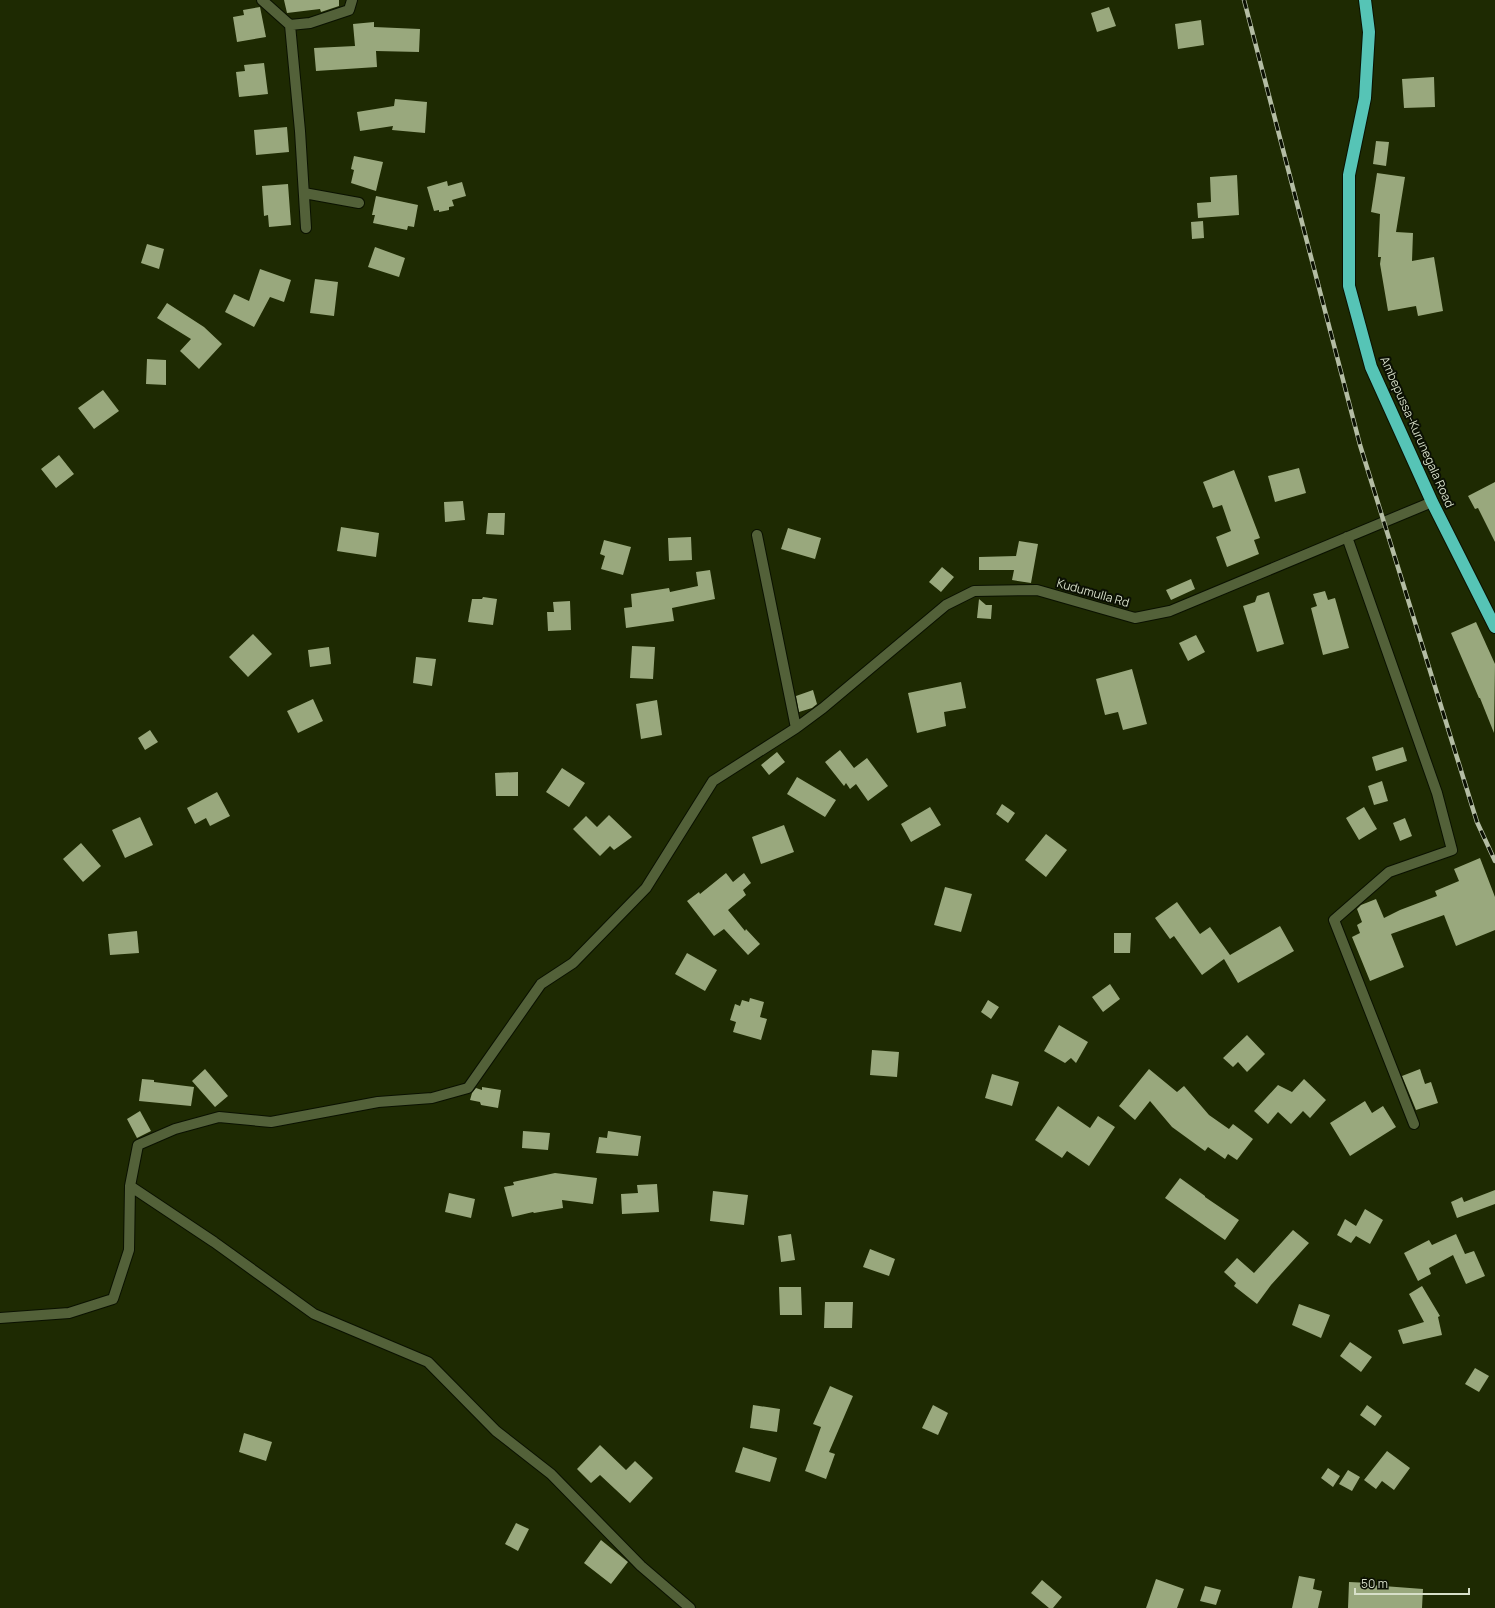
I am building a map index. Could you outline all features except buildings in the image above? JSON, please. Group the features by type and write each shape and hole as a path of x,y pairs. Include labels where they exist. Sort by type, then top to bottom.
{"highway":[{"name":"Ambepussa-Kurunegala Road","path":"1365,0 1369,32 1365,98 1350,175 1349,286 1371,367 1432,502 1495,627"}],"street":[{"path":"262,0 290,25 300,131 306,228"},
{"path":"290,25 310,23 349,10 352,0"},
{"path":"304,193 359,203"},
{"name":"Kudumulla Rd","path":"130,1186 138,1145 175,1129 219,1117 271,1122 378,1102 432,1098 468,1088 541,984 573,963 646,888 713,781 796,728 823,708 946,605 974,591 1037,590 1135,618 1170,611 1432,502"},
{"path":"757,535 796,728"},
{"path":"1347,537 1437,793 1452,850 1389,872 1334,920 1414,1124"},
{"path":"0,1318 69,1313 113,1299 129,1250 130,1186"},
{"path":"130,1186 214,1242 314,1314 428,1362 496,1431 552,1474 641,1566 690,1608"}],"railway":[{"path":"1244,0 1360,445 1477,822 1495,861"}]}
